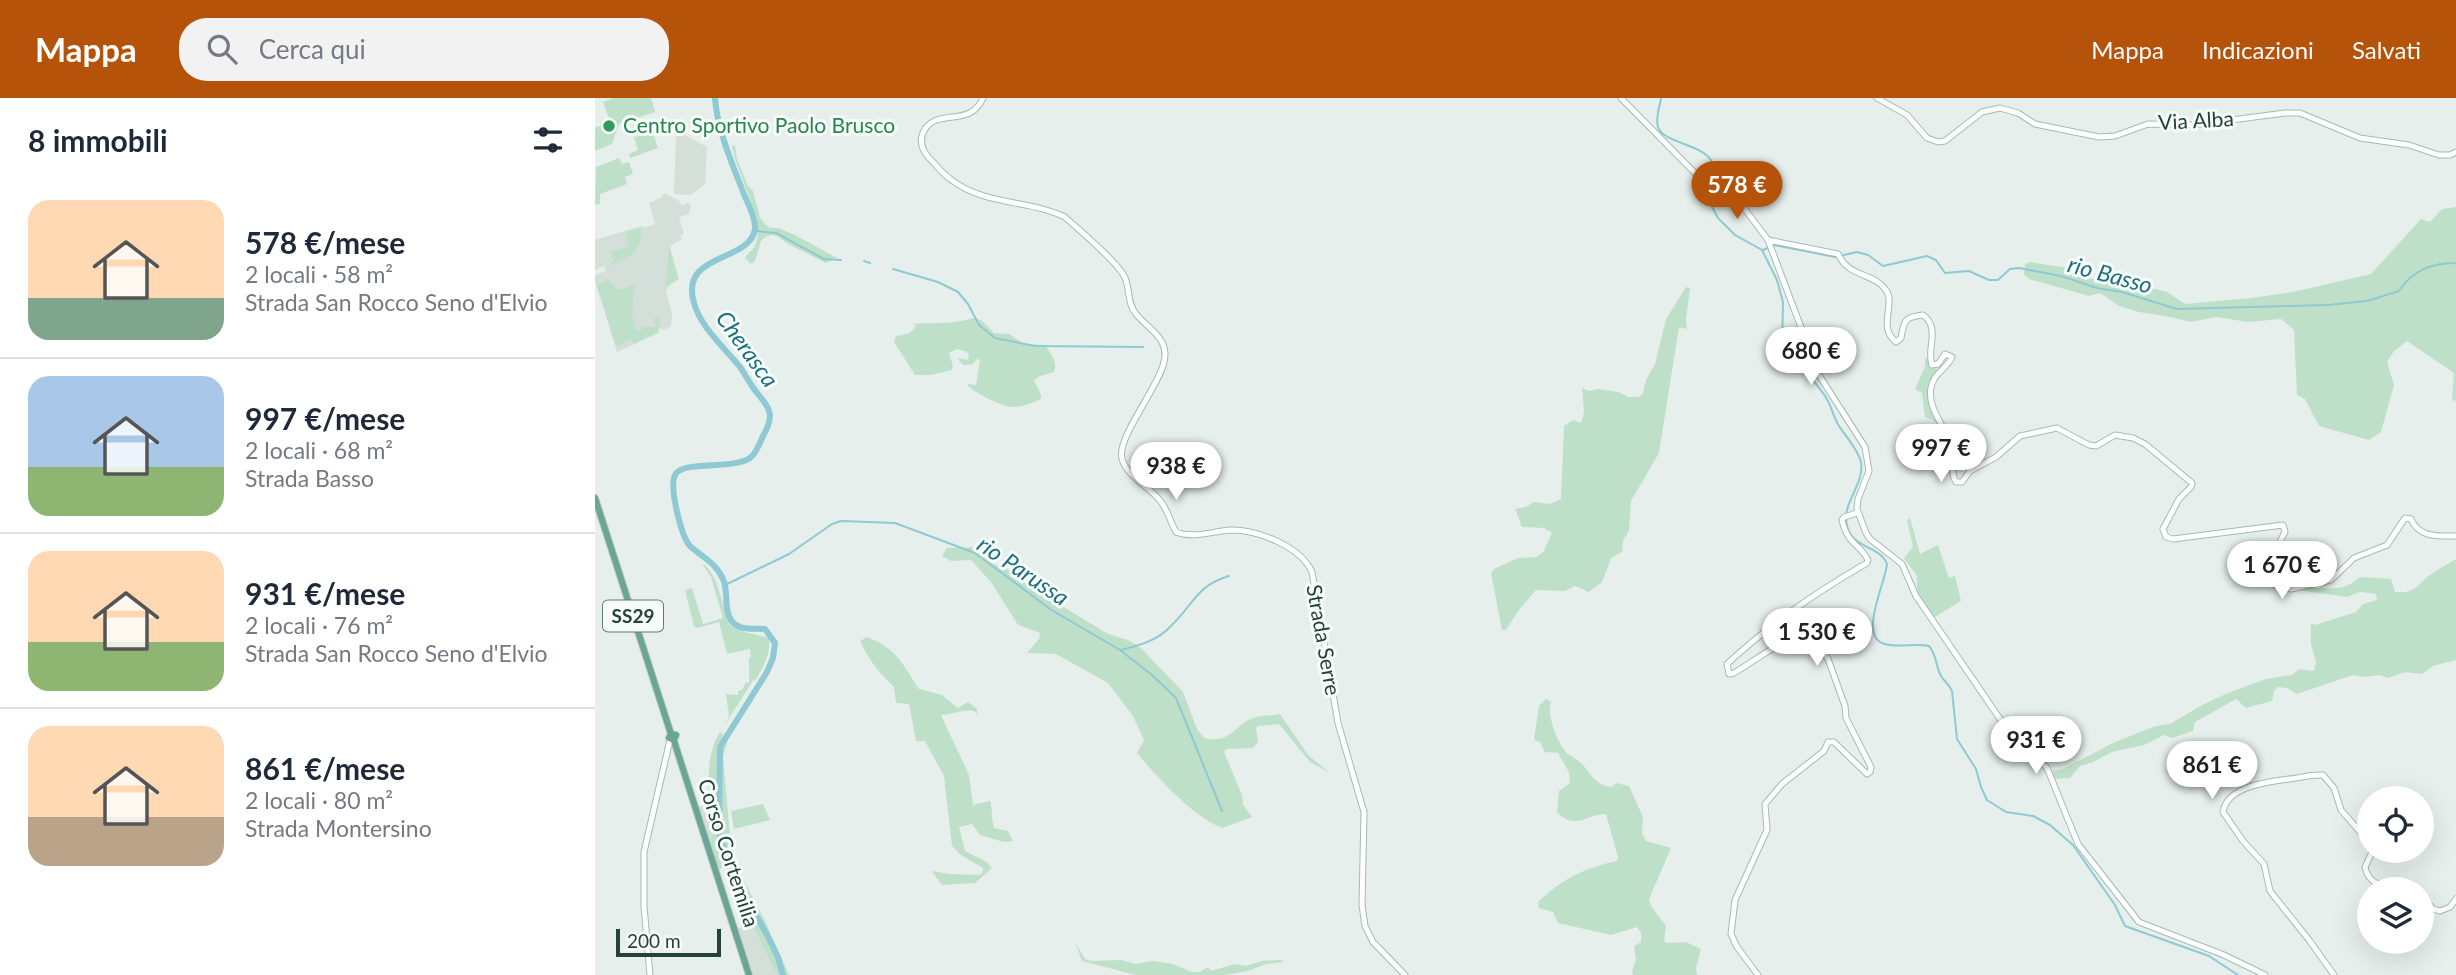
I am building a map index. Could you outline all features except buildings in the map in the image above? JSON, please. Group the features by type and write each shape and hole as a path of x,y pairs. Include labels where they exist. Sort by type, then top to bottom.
{"main road":[{"name":"Corso Cortemilia","path":"595,498 749,975"}],"street":[{"name":"Strada Serre","path":"983,98 981,104 969,114 940,119 927,126 921,139 924,153 953,181 962,186 983,195 1065,217 1123,274 1130,305 1137,316 1155,331 1165,348 1165,361 1125,440 1122,460 1163,505 1176,532 1185,535 1249,531 1299,553 1307,561 1312,572 1338,723 1364,812 1362,905 1365,926 1373,943 1405,974"},
{"path":"1621,98 1695,173 1724,184 1770,244 1819,375 1865,447 1869,471 1851,515 1842,520 1848,537 1866,555 1867,563 1826,587 1758,635 1727,664 1729,674 1734,673 1779,643 1811,634 1828,659 1845,706 1846,718 1871,767 1867,774 1833,742 1828,742 1824,751 1782,784 1765,804 1767,830 1735,900 1731,934 1737,947 1758,975"},
{"name":"Via Alba","path":"1877,98 1907,115 1927,138 1938,142 1945,141 1982,112 2000,108 2018,113 2035,124 2099,137 2115,136 2148,124 2193,125 2299,113 2360,138 2409,145 2438,155 2456,152"},
{"path":"1770,244 1839,257 1849,270 1886,290 1886,322 1892,340 1896,342 1901,338 1907,319 1923,315 1928,318 1933,335 1929,360 1932,365 1938,364 1945,354 1951,355 1951,361 1935,376 1930,397 1952,447 1952,477 1956,482 1962,482 1970,471 1996,457 2015,439 2026,434 2057,428 2096,446 2109,437 2125,435 2145,444 2192,483 2179,499 2163,532 2166,537 2173,539 2283,525 2285,532 2270,565 2269,575 2275,585 2291,589 2330,580 2354,558 2386,545 2405,518 2411,519 2421,533 2456,536"},
{"path":"1851,515 1870,539 1902,564 1916,596 2000,719 2047,768 2073,836 2133,916 2144,925 2265,975"},
{"path":"650,975 644,906 644,852 671,738"},
{"path":"2334,975 2270,891 2264,864 2243,841 2223,812 2224,805 2238,793 2265,782 2323,775 2335,788 2341,810 2357,828"},
{"path":"2434,909 2440,911 2450,907 2456,899"}],"shaded area":[{"path":"683,134 707,147 705,184 691,195 674,192 676,137"},
{"path":"664,193 682,205 689,202 691,206 689,214 679,217 684,234 680,235 682,239 670,246 679,279 669,286 666,292 672,313 671,326 664,330 660,328 659,333 617,352 595,281 595,275 606,271 604,266 595,270 595,240 655,224 649,203 662,197"},
{"path":"713,803 713,835 707,841 697,807"},
{"path":"753,922 777,975 751,975 736,929"}],"green space":[{"name":"Centro Sportivo Paolo Brusco","path":"614,98 651,98 655,112 619,124 612,144 595,151 595,128 610,121 603,102"},
{"path":"653,133 658,148 630,158 629,154 638,150 634,137"},
{"path":"735,145 737,159 748,186 753,191 760,218 765,224 795,235 837,258 826,263 772,235 761,241 755,261 751,264 745,258 756,242 757,217 735,159 732,147"},
{"path":"619,158 622,164 629,162 633,174 625,177 627,184 600,194 600,204 595,205 596,167"},
{"path":"2456,207 2456,401 2452,400 2454,373 2407,341 2394,351 2387,362 2394,385 2381,432 2369,440 2319,426 2305,399 2297,395 2294,330 2281,319 2248,322 2216,317 2191,322 2139,312 2119,306 2100,293 2089,296 2029,279 2024,274 2025,264 2030,262 2067,268 2095,280 2135,284 2167,292 2185,304 2293,292 2371,274 2421,219 2430,222 2442,209"},
{"path":"641,228 640,243 633,253 608,266 614,260 610,252 629,246 625,232"},
{"path":"669,247 678,279 666,287"},
{"path":"606,279 615,285 615,289 634,285 634,330 641,331 642,326 656,327 654,318 657,317 660,321 658,332 634,344 631,339 616,346 596,283 605,283"},
{"path":"1686,287 1690,288 1687,329 1679,327 1659,453 1631,501 1629,530 1623,541 1622,552 1611,558 1602,582 1589,592 1575,586 1565,591 1536,590 1506,630 1502,630 1491,573 1518,558 1537,557 1544,551 1552,533 1544,528 1522,527 1515,509 1534,502 1550,504 1561,499 1564,426 1573,420 1581,423 1584,412 1582,388 1589,391 1598,389 1619,392 1628,397 1639,397 1643,393 1646,380 1655,364 1666,319"},
{"path":"973,318 981,320 994,333 1009,334 1024,344 1045,345 1053,358 1055,368 1054,372 1034,380 1041,399 1013,407 1002,405 970,388 967,384 976,385 980,360 963,365 957,358 968,360 969,356 967,352 957,349 949,353 952,370 915,375 894,342 896,336 912,331 916,326 914,324"},
{"path":"1925,358 1928,358 1929,367 1938,369 1930,384 1929,398 1941,428 1925,417 1922,393 1915,389 1925,367"},
{"path":"1910,518 1920,554 1938,545 1949,578 1955,576 1961,601 1933,618 1917,591 1917,576 1904,558 1913,547 1907,520"},
{"path":"976,547 978,553 993,564 1011,570 1026,584 1047,597 1108,634 1140,647 1183,692 1197,729 1204,738 1221,738 1249,720 1280,714 1308,755 1330,773 1310,762 1279,724 1258,726 1258,742 1253,748 1226,749 1224,752 1242,795 1243,805 1252,817 1222,828 1199,815 1155,774 1137,753 1144,740 1133,716 1108,683 1056,654 1027,653 1039,639 1040,633 1018,625 991,582 971,560 951,561 942,556 947,548"},
{"path":"2456,559 2456,660 2433,666 2422,674 2405,672 2388,678 2380,675 2353,675 2297,694 2287,688 2278,687 2274,691 2272,701 2246,708 2236,699 2195,722 2193,731 2172,738 2164,735 2144,745 2112,752 2080,766 2070,778 2054,779 2051,771 2063,769 2115,742 2156,726 2170,724 2228,693 2266,679 2292,675 2299,669 2314,671 2316,662 2311,644 2311,623 2315,625 2356,612 2363,604 2377,600 2376,594 2360,592 2347,597 2298,590 2338,588 2353,583 2360,577 2391,579 2395,592 2407,592"},
{"path":"704,564 714,578 730,625 769,638 768,655 763,666 724,726 729,716 726,694 738,695 746,682 749,683 751,657 750,649 727,654 719,622 697,628 694,626 685,590 692,588 703,624 723,618 711,577"},
{"path":"867,637 892,652 919,689 942,695 958,708 968,702 977,709 977,715 970,711 941,715 969,775 973,805 990,801 994,828 1008,831 1013,841 1004,842 980,835 972,824 959,827 965,851 987,862 992,868 975,883 942,885 933,873 980,875 983,868 961,855 952,846 944,776 925,741 916,741 909,704 896,703 894,687 867,654 860,641"},
{"path":"1546,699 1551,702 1552,721 1564,750 1602,785 1612,787 1616,783 1629,786 1643,817 1642,833 1646,841 1671,848 1649,899 1666,926 1666,943 1686,942 1701,949 1697,975 1633,975 1636,960 1634,946 1641,942 1641,933 1637,927 1611,935 1558,923 1553,912 1539,908 1538,902 1565,881 1594,867 1617,861 1618,857 1606,814 1570,821 1557,812 1559,791 1570,783 1569,772 1558,753 1545,752 1540,742 1534,740 1539,706"},
{"path":"720,732 728,738 723,757 732,858 789,975 777,975 725,867 716,870 707,841 713,835 710,757"},
{"path":"763,804 770,820 734,829 731,811"},
{"path":"1075,942 1085,959 1091,961 1122,960 1135,964 1153,961 1172,964 1192,972 1200,972 1208,967 1211,971 1235,964 1246,966 1262,961 1283,962 1224,975 1136,975 1082,961"}],"waterway":[{"name":"Cherasca","path":"715,98 722,133 755,229 750,240 741,248 705,266 697,275 692,287 694,303 707,329 740,367 766,405 770,417 758,448 750,458 732,464 680,470 675,475 674,490 677,511 687,541 713,564 723,579 731,620 742,627 765,629 775,643 767,672 720,747 719,832 731,870 778,957 783,975"},
{"path":"1661,98 1657,116 1658,127 1667,137 1698,150 1711,160 1712,207 1718,218 1735,235 1762,250 1777,280 1783,302 1782,349 1823,393 1837,423 1855,448 1861,462 1859,479 1849,503 1846,520 1851,536 1879,554 1887,564 1873,621 1873,632 1877,640 1890,645 1924,645 1932,649 1941,676 1952,691 1957,739 1976,769 1987,800 2006,812 2033,816 2050,825 2073,845 2115,905 2125,926 2209,956 2238,975"},
{"path":"755,231 776,233 824,259 841,260"},
{"name":"rio Basso","path":"1763,250 1774,245 1835,257 1857,252 1868,255 1883,266 1927,256 1936,260 1945,273 1969,271 1989,280 1998,280 2010,269 2019,268 2061,276 2177,309 2328,305 2367,301 2399,291 2410,278 2423,269 2456,263"},
{"path":"864,261 870,263"},
{"path":"893,269 938,282 958,292 979,325 995,338 1035,346 1143,347"},
{"name":"rio Parussa","path":"725,585 789,554 832,524 841,521 895,523 975,553 1050,609 1120,650 1176,698 1222,811"},
{"path":"1121,650 1154,639 1166,631 1202,590 1229,576"}],"place":[{"name":"Centro Sportivo Paolo Brusco","path":"609,126"}]}
